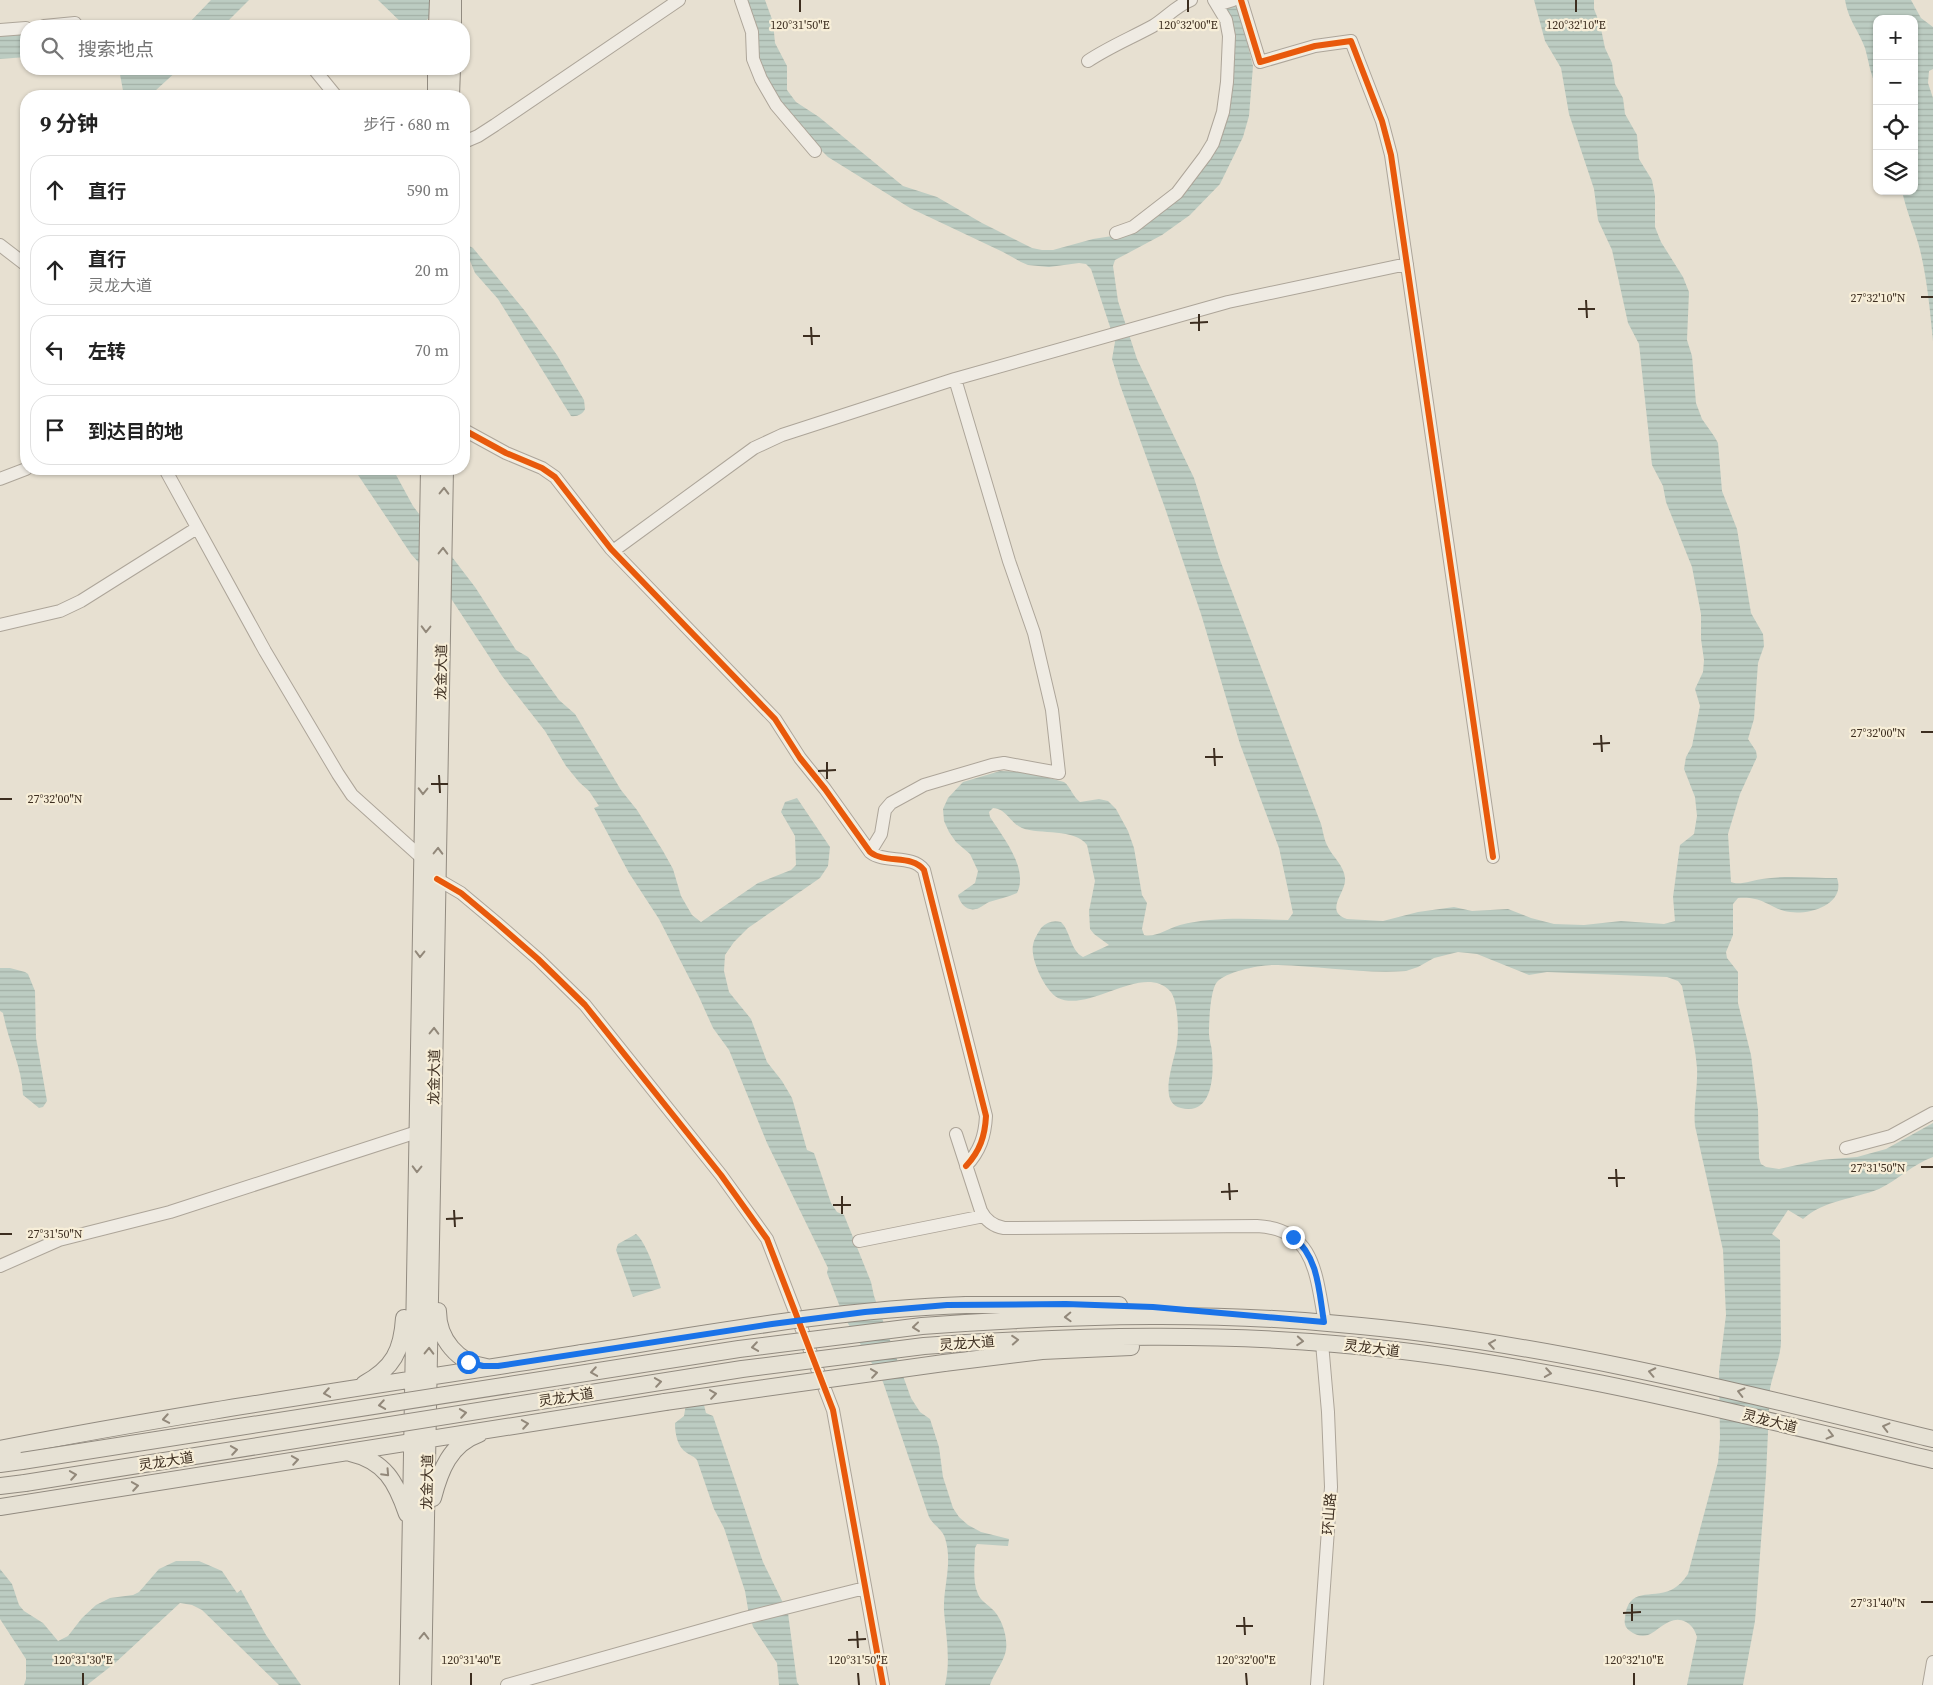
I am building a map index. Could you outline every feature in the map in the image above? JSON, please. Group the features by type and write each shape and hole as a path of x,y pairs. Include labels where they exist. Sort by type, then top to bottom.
{"main road":[{"path":"437,20 438,0"},
{"path":"453,0 453,20"},
{"path":"436,75 436,90"},
{"path":"451,90 452,75"},
{"name":"龙金大道","path":"408,1685 418,1527 420,1441 421,1379 416,1206 429,475"},
{"name":"龙金大道","path":"421,1379 432,1200 445,475"},
{"path":"432,1200 438,1232 438,1319 441,1332 449,1345 461,1357 483,1366 498,1366"},
{"path":"355,1389 385,1370 396,1356 400,1346 403,1336 408,1246 416,1206"},
{"path":"0,1450 85,1433 582,1353 818,1318 926,1307 1066,1304 1153,1307 1291,1320"},
{"name":"灵龙大道","path":"0,1464 739,1349 922,1326 1107,1316 1324,1322 1386,1328 1478,1341 1700,1382 1933,1439"},
{"name":"灵龙大道","path":"0,1486 742,1369 924,1346 1116,1336 1322,1343 1400,1351 1485,1363 1570,1377 1701,1404 1933,1460"},
{"path":"0,1508 665,1402 944,1363 1070,1349 1212,1346 1269,1340"},
{"path":"418,1527 439,1474 448,1459 474,1436 497,1428"},
{"path":"343,1453 366,1458 386,1472 418,1527"},
{"name":"龙金大道","path":"418,1527 423,1685"}],"street":[{"path":"470,139 495,125 679,0"},
{"path":"741,0 752,32 753,59 761,79 776,105 815,151"},
{"path":"1088,61 1109,47 1154,25 1172,10 1191,0"},
{"path":"1116,233 1133,227 1177,194 1213,143 1223,112 1228,54 1228,28 1215,2 1233,0"},
{"path":"1241,0 1260,62 1315,46 1351,41 1386,133 1407,264 1493,857"},
{"path":"0,30 20,28"},
{"path":"319,75 331,90"},
{"path":"0,246 20,260"},
{"path":"614,551 763,443 782,435 955,379 1228,302 1407,264"},
{"path":"870,852 881,834 885,810 891,803 924,785 992,764 1004,763 1059,772 1052,710 1034,633 1009,561 955,379"},
{"path":"470,433 506,453 551,473 614,551 775,718 800,758 825,789 870,852 876,857 915,863 922,867 986,1116 982,1142 966,1166"},
{"path":"0,479 20,471"},
{"path":"168,475 265,651 342,781 352,795 422,858"},
{"path":"0,625 60,610 80,601 197,528"},
{"path":"437,879 461,893 498,924 538,959 585,1005 721,1175 767,1239 833,1410 883,1685"},
{"path":"1846,1148 1891,1136 1933,1113"},
{"path":"0,1266 59,1240 170,1212 417,1132"},
{"path":"956,1134 984,1216 995,1226 1004,1228 1257,1226 1279,1230 1300,1242 1311,1259 1324,1322"},
{"path":"859,1241 984,1216"},
{"name":"环山路","path":"1316,1685 1331,1487 1328,1412 1322,1343"},
{"path":"507,1685 745,1618 865,1588"},
{"path":"1929,1685 1933,1662"}],"shaded area":[{"path":"211,0 249,0 229,20 192,20"},
{"path":"378,0 448,0 426,20 399,20"},
{"path":"745,0 765,0 773,22 775,43 787,66 787,90 796,102 819,117 903,186 937,197 982,223 1032,248 1042,250 1053,250 1093,239 1125,234 1174,200 1221,126 1225,9 1238,5 1253,66 1249,116 1243,137 1220,184 1190,215 1162,235 1115,260 1113,266 1118,301 1137,359 1194,478 1220,560 1326,841 1344,874 1345,883 1336,906 1337,911 1340,916 1347,919 1383,921 1418,912 1454,907 1472,911 1508,909 1554,924 1584,925 1621,921 1664,924 1675,921 1673,897 1680,845 1694,834 1697,816 1695,797 1684,769 1686,757 1692,746 1700,706 1695,689 1703,672 1704,660 1701,639 1701,614 1692,567 1666,502 1663,486 1652,465 1639,344 1628,323 1612,250 1598,220 1594,189 1569,114 1561,68 1545,41 1534,0 1594,0 1594,9 1600,24 1605,48 1612,63 1615,84 1623,98 1625,114 1637,135 1639,159 1652,180 1655,196 1655,227 1661,242 1683,277 1689,292 1687,340 1692,356 1696,403 1702,419 1718,443 1722,491 1737,529 1751,613 1763,634 1764,646 1758,663 1754,719 1748,739 1756,751 1757,757 1740,794 1728,834 1731,882 1742,883 1780,877 1837,878 1838,887 1836,895 1831,901 1824,906 1807,912 1790,912 1755,899 1747,898 1738,898 1733,904 1733,935 1726,952 1727,958 1738,972 1738,1003 1751,1055 1758,1110 1759,1158 1761,1164 1766,1167 1779,1169 1820,1160 1857,1157 1886,1149 1933,1123 1933,1157 1879,1189 1830,1204 1803,1219 1788,1210 1772,1234 1780,1240 1781,1343 1770,1389 1766,1475 1755,1621 1743,1685 1687,1685 1697,1637 1693,1629 1686,1622 1681,1620 1671,1621 1652,1633 1643,1636 1636,1635 1628,1630 1625,1622 1627,1608 1636,1597 1671,1590 1681,1583 1688,1574 1718,1462 1720,1438 1719,1371 1726,1315 1723,1250 1695,1126 1697,1068 1693,1037 1682,986 1678,981 1667,977 1547,972 1529,975 1477,954 1458,952 1434,958 1406,971 1390,972 1278,965 1246,969 1222,978 1215,986 1211,999 1209,1022 1213,1062 1212,1082 1205,1100 1200,1106 1192,1109 1181,1108 1174,1104 1168,1089 1178,1031 1175,1001 1170,991 1159,984 1146,982 1131,984 1100,995 1071,1001 1058,998 1048,989 1036,966 1033,951 1036,936 1041,928 1050,922 1061,922 1075,950 1083,957 1109,945 1090,929 1089,911 1095,881 1087,845 1082,840 1066,834 1022,828 1014,823 1005,813 993,808 989,812 990,817 1013,854 1020,874 1020,884 1017,893 989,902 979,908 971,909 965,907 958,895 975,883 978,871 970,854 956,842 949,832 944,821 943,809 948,798 963,782 1000,771 1027,772 1064,782 1080,802 1099,799 1108,801 1116,809 1128,831 1134,848 1142,895 1147,903 1142,929 1144,935 1153,935 1180,925 1207,920 1288,920 1293,913 1279,848 1240,744 1201,614 1120,385 1112,359 1115,342 1091,269 1086,264 1079,263 1049,267 1028,265 910,208 828,157 796,125 769,89 760,63"},
{"path":"1845,0 1911,0 1921,18 1933,27 1933,69 1929,71 1928,83 1933,98 1933,341 1922,258 1903,195 1918,195 1918,15 1873,15 1873,78 1863,42 1849,14"},
{"path":"20,32 20,57 0,59 0,34"},
{"path":"120,75 172,75 156,90 123,90"},
{"path":"470,246 525,311 557,355 584,400 585,409 581,414 571,416 498,299 475,273 470,261"},
{"path":"358,475 396,475 413,506 475,587 516,650 528,657 559,700 575,714 621,790 637,810 663,851 673,869 681,896 692,915 701,922 758,883 791,870 796,865 795,836 781,812 785,802 797,798 830,847 828,866 820,878 748,928 734,942 725,955 724,971 729,992 751,1019 767,1062 792,1098 807,1150 814,1153 831,1203 837,1212 844,1215 871,1282 874,1296 911,1398 920,1412 930,1419 939,1447 943,1477 953,1508 968,1525 981,1532 1009,1539 1008,1546 977,1544 975,1548 974,1577 976,1589 981,1598 998,1616 1006,1639 1005,1654 990,1685 945,1685 948,1657 944,1602 948,1557 945,1538 929,1517 883,1382 843,1315 827,1273 828,1268 767,1143 729,1050 713,1028 659,919 629,873 594,808 599,806 589,791 566,766 545,731 502,676 452,600 411,554"},
{"path":"0,968 10,968 25,972 28,974 35,991 36,1038 47,1101 43,1107 39,1108 23,1095 18,1064 3,1013 0,1011"},
{"path":"636,1234 644,1244 661,1288 633,1297 616,1250 618,1244"},
{"path":"703,1401 706,1413 713,1416 763,1562 788,1613 797,1682 799,1685 779,1685 777,1663 753,1627 745,1591 724,1528 714,1509 697,1460 681,1447 677,1440 675,1423 684,1416 686,1404"},
{"path":"176,1561 199,1561 222,1571 237,1593 241,1590 266,1635 301,1685 279,1685 202,1610 192,1605 180,1603 115,1663 87,1685 24,1685 26,1679 26,1659 0,1619 0,1569 12,1584 19,1605 24,1611 43,1623 58,1641 68,1636 82,1618 96,1605 110,1598 133,1595 139,1592 159,1569"}],"cycle path":[{"path":"1241,0 1260,62 1315,46 1351,41 1382,121 1391,155 1493,857"},
{"path":"470,433 506,453 542,468 555,477 611,549 775,719 800,758 825,789 870,852 883,858 913,862 924,870 986,1116 981,1143 975,1155 966,1166"},
{"path":"437,879 461,893 498,924 538,959 585,1005 721,1175 767,1239 833,1410 883,1685"}],"route":[{"path":"468,1362 490,1367 772,1324 865,1312 947,1305 1110,1305 1190,1309 1324,1322 1313,1265 1304,1247 1293,1237"}]}
